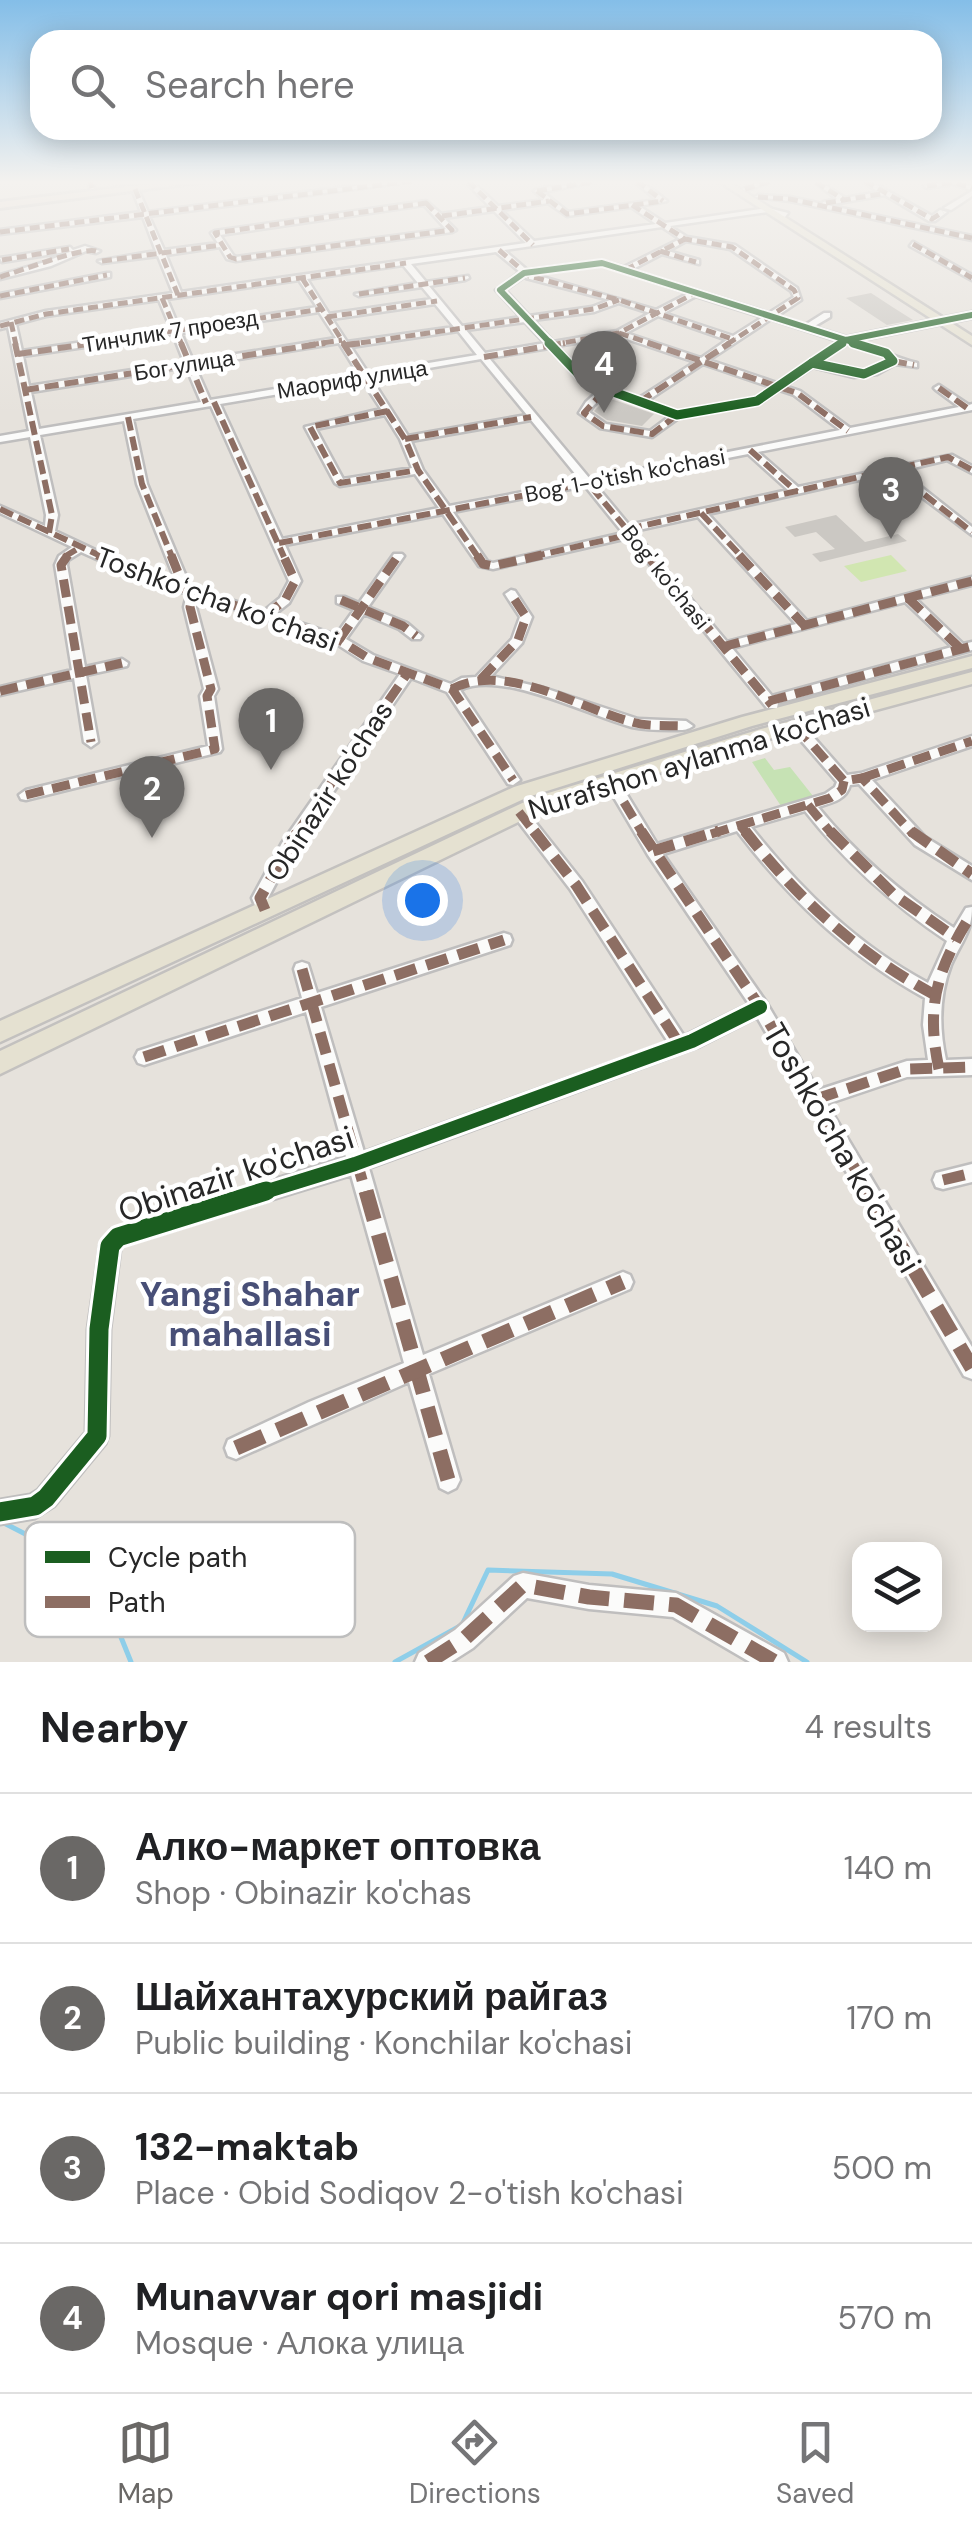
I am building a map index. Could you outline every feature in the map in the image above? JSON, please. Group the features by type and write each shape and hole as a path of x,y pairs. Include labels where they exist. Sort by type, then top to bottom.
{"main road":[{"path":"849,259 946,320 972,332"},
{"path":"853,259 972,341"},
{"name":"Nurafshon aylanma ko'chasi","path":"0,1032 546,782 968,652"},
{"name":"Nurafshon aylanma ko'chasi","path":"0,1063 520,812 610,779 972,678"}],"street":[{"path":"0,277 60,259"},
{"path":"102,261 120,259"},
{"path":"162,259 178,295"},
{"path":"341,259 350,271"},
{"path":"49,532 52,516 36,432 18,354 6,324 438,259"},
{"path":"508,259 524,274 608,296 736,340"},
{"path":"624,270 647,259"},
{"path":"684,259 696,262"},
{"path":"639,402 797,300 796,293 748,259"},
{"path":"938,259 972,278"},
{"path":"914,365 894,360 886,353 846,340 772,318 600,262 524,274 500,290 586,382 676,414 757,401 846,340 972,314"},
{"name":"Bog' ko'chasi","path":"406,263 770,703 968,652"},
{"path":"0,296 107,275"},
{"path":"302,278 406,439 418,470 488,566 893,470 955,458 972,470"},
{"path":"359,294 465,278"},
{"name":"Маориф улица","path":"0,439 619,332 695,293"},
{"name":"Бог улица","path":"573,309 608,296"},
{"path":"162,298 188,365 296,581 294,588 265,616"},
{"name":"Бог улица","path":"25,390 594,309 619,300"},
{"name":"Тинчлик 7 проезд","path":"18,354 174,330 438,301"},
{"path":"806,328 828,314"},
{"path":"619,332 803,396 848,432"},
{"path":"812,363 853,376 880,370 894,360"},
{"path":"939,387 969,409"},
{"path":"604,391 584,413 603,426 652,434 676,414"},
{"name":"Bog' 1-o'tish ko'chasi","path":"278,543 969,409"},
{"path":"388,412 310,427 340,483 418,470"},
{"path":"26,795 214,750 207,696 211,689 189,592 142,484 128,417"},
{"path":"406,439 530,417"},
{"path":"750,450 797,492"},
{"path":"893,470 972,532"},
{"name":"Toshkoʻcha koʻchasi","path":"2,512 189,592 339,640 407,674 452,689"},
{"path":"701,513 804,625"},
{"path":"79,548 63,558 61,564 91,742"},
{"path":"339,640 398,556"},
{"path":"722,647 972,581"},
{"path":"481,679 524,629 526,617 511,594"},
{"path":"908,598 968,652"},
{"path":"341,600 403,626 416,636"},
{"path":"0,691 122,663"},
{"name":"Obinazir ko'chas","path":"265,910 260,898 271,873 407,674"},
{"path":"513,780 452,689 464,681 481,679 578,701 635,724 686,726"},
{"path":"796,726 844,781"},
{"path":"844,781 972,741"},
{"path":"862,778 920,841 972,874"},
{"name":"Toshko'cha ko'chasi","path":"610,779 653,851 760,1006 972,1368"},
{"path":"653,851 836,795 844,781"},
{"path":"808,805 846,853 897,900 956,938"},
{"path":"520,812 576,885 680,1046"},
{"path":"741,826 782,881 837,933 900,977 933,994"},
{"path":"939,1068 929,1027 936,974 972,914"},
{"path":"144,1057 504,940"},
{"path":"302,969 448,1480"},
{"name":"Obinazir ko'chasi","path":"3,1507 35,1506 46,1498 97,1436 99,1329 110,1246 118,1238 355,1164 680,1046 760,1006"},
{"path":"816,1099 908,1070 972,1067"},
{"path":"943,1180 972,1173"},
{"path":"236,1448 623,1282"},
{"path":"428,1662 464,1639 523,1585 588,1597 676,1606 775,1662"}],"green space":[{"path":"891,555 907,571 861,582 844,566"},
{"path":"765,758 774,770 790,767 813,796 781,806 752,762"}],"building":[{"path":"871,293 913,320 887,325 846,298"},
{"path":"607,398 654,414 642,426 607,420 594,411"},
{"path":"836,515 865,542 898,534 907,541 820,562 812,554 835,549 816,532 795,537 785,527"}],"waterway":[{"path":"0,1521 25,1534"},
{"path":"395,1662 462,1625 488,1570 612,1574 717,1606 807,1662"},
{"path":"121,1637 131,1662"}],"marked path":[{"path":"2,260 11,259"},
{"path":"0,277 61,259"},
{"path":"102,261 120,259"},
{"path":"163,259 178,295"},
{"path":"235,259 239,259"},
{"path":"509,259 529,276 619,300 735,340"},
{"path":"625,270 647,259"},
{"path":"685,259 696,262"},
{"path":"639,402 798,298 794,290 749,259"},
{"path":"938,259 972,278"},
{"path":"0,326 46,314 406,263"},
{"path":"0,296 107,275"},
{"path":"302,278 405,439 418,470 483,564 493,566 632,534"},
{"path":"359,294 465,278"},
{"path":"484,357 619,333 695,293"},
{"path":"162,298 206,403"},
{"path":"346,345 594,309 619,300"},
{"path":"327,317 437,301"},
{"path":"18,354 322,309"},
{"path":"11,322 52,515 49,533"},
{"path":"619,333 797,393 848,431"},
{"path":"25,390 342,340"},
{"path":"893,361 914,365"},
{"path":"939,388 967,408"},
{"path":"604,391 584,413 603,426 652,434 677,415"},
{"path":"214,402 295,581 285,600 265,616"},
{"path":"388,411 310,427 340,483 418,470"},
{"path":"128,417 142,484 185,590"},
{"path":"405,439 531,417"},
{"path":"750,450 797,492"},
{"path":"628,529 948,457 972,470"},
{"path":"893,470 972,532"},
{"path":"279,543 588,483 772,705"},
{"path":"0,509 134,572 339,640 368,658 452,689 513,780"},
{"path":"701,513 804,625"},
{"path":"79,548 63,558 61,565 91,742"},
{"path":"339,640 398,556"},
{"path":"722,647 972,581"},
{"path":"26,795 215,749 207,696 211,689 190,607 193,593"},
{"path":"481,679 518,640 526,617 511,594"},
{"path":"908,598 961,649"},
{"path":"341,600 403,626 416,636"},
{"path":"769,701 972,646"},
{"path":"0,691 122,663"},
{"path":"265,910 260,898 287,847 407,674"},
{"path":"452,689 467,681 487,680 539,691 631,722 686,726"},
{"path":"796,726 844,781 862,778 920,841 972,874"},
{"path":"862,778 972,741"},
{"path":"610,779 653,851 760,1007 972,1368"},
{"path":"653,851 830,798 842,790 844,781"},
{"path":"808,805 876,879 956,938"},
{"path":"519,812 576,885 680,1045"},
{"path":"741,826 827,922 877,961 933,994"},
{"path":"939,1069 932,1005 941,970 972,913"},
{"path":"144,1057 504,940"},
{"path":"302,969 448,1480"},
{"path":"816,1099 907,1069 972,1067"},
{"path":"943,1180 972,1173"},
{"path":"236,1448 623,1282"},
{"path":"428,1662 464,1639 523,1585 589,1597 676,1605 775,1662"}],"cycle path":[{"path":"812,363 823,367 844,373 864,374 893,361 886,353 602,263 524,273 500,290 586,382 677,415 757,401 846,340 972,315"},
{"path":"0,1512 35,1506 46,1498 97,1436 99,1329 110,1246 118,1237 355,1164 692,1041 760,1007"}],"place":[{"name":"Munavvar qori masjidi","path":"604,413"},
{"name":"132-maktab","path":"891,539"},
{"name":"Алко-маркет оптовка","path":"271,770"},
{"name":"Шайхантахурский райгаз","path":"152,838"}],"district":[{"name":"Yangi Shahar mahallasi","path":"250,1314"}]}
